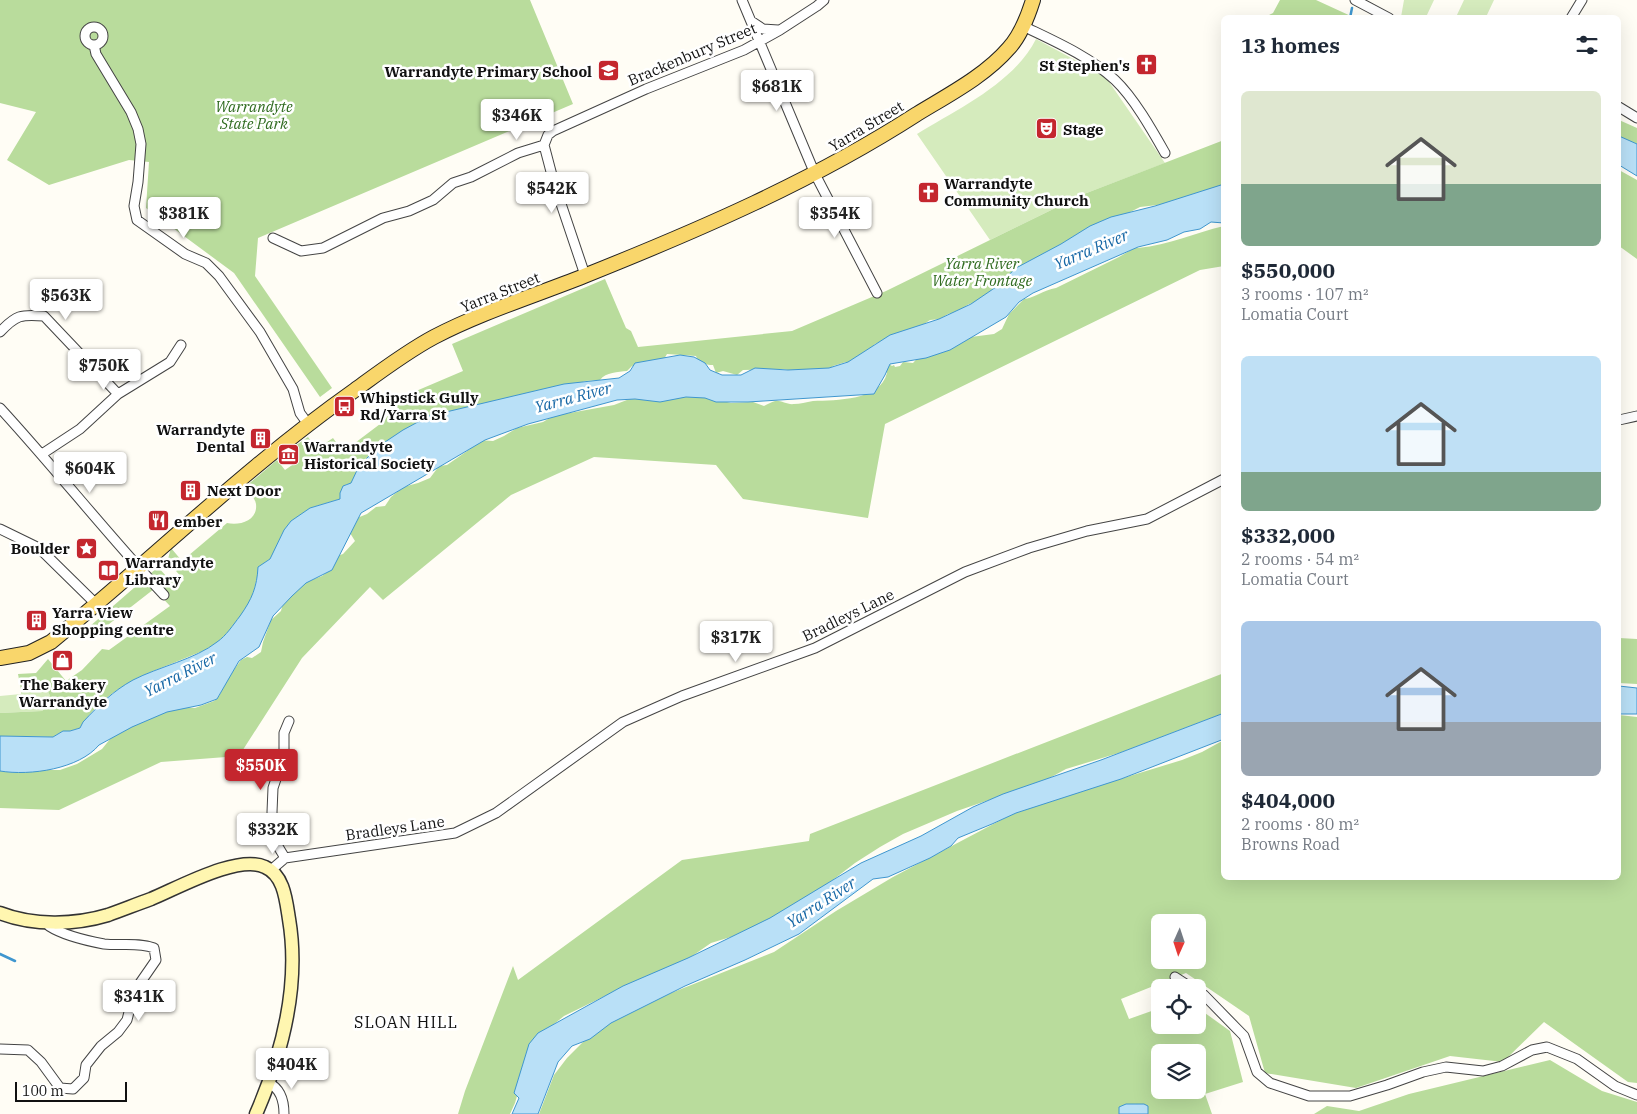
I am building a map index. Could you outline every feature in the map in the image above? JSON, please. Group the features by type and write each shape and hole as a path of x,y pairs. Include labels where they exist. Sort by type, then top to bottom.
{"main road":[{"name":"Yarra Street","path":"0,658 29,653 51,642 230,488 308,424 401,357 434,337 468,321 585,276 686,234 815,174 889,132 977,76 994,63 1011,46 1023,26 1033,0"},
{"path":"0,913 27,920 49,922 81,921 107,915 235,865 249,863 271,870 277,875 286,898 293,939 290,993 269,1083 256,1114"}],"street":[{"path":"742,0 815,174 877,293"},
{"name":"Brackenbury Street","path":"544,145 553,130 760,42 818,6 824,0"},
{"path":"1355,0 1370,3 1386,15"},
{"path":"1573,15 1582,0"},
{"path":"751,21 763,29 780,30"},
{"path":"1023,26 1098,66 1116,81 1144,118 1166,153"},
{"path":"94,45 96,54 131,112 138,130 141,144 134,206 137,220 185,254 206,263 219,276 260,332 293,389 300,413 308,424"},
{"path":"1621,108 1637,118"},
{"path":"273,238 302,251 323,248 383,218 410,211 433,200 453,183 518,153 544,145 585,276"},
{"path":"0,332 13,318 28,314 44,316 118,394"},
{"path":"42,454 80,429 118,394 170,362 181,345"},
{"path":"0,408 164,595"},
{"path":"1621,420 1637,416"},
{"name":"Bradleys Lane","path":"285,858 455,834 496,812 623,722 682,696 815,648 964,572 1029,548 1087,531 1147,519 1221,481"},
{"path":"0,529 39,548 96,604"},
{"path":"271,870 285,858 273,838 272,812 273,788 284,755 284,733 289,721"},
{"path":"0,1049 28,1050 41,1062 60,1088 73,1089 84,1078 86,1065 96,1052 118,1032 127,1020 138,986 156,960 154,948 143,944 104,944 58,932 49,926 49,922"},
{"path":"1174,976 1178,979"},
{"path":"1206,998 1244,1036 1257,1072 1270,1084 1309,1096 1350,1096 1423,1072 1446,1067 1483,1071 1502,1066 1532,1050 1547,1047 1576,1059 1616,1086 1637,1095"},
{"path":"269,1083 278,1089 281,1095 284,1114"}],"green space":[{"name":"Warrandyte State Park","path":"0,0 530,0 573,104 258,238 255,276 332,388 320,397 234,273 146,208 149,162 129,160 49,185 7,160 36,112 0,103"},
{"path":"1280,0 1316,0 1349,15 1269,15 1273,13"},
{"path":"1404,0 1434,0 1427,15 1401,15"},
{"path":"1464,0 1494,0 1487,15 1457,15"},
{"path":"1036,39 1105,76 1165,163 1084,194 990,240 917,134 984,94 1014,69"},
{"path":"1621,121 1637,128 1637,145 1621,137"},
{"name":"Yarra River Water Frontage","path":"1221,141 1221,190 1166,204 1140,207 1034,262 1019,267 975,303 969,304 957,312 948,314 940,319 930,320 918,328 905,331 875,344 862,357 850,365 846,362 833,366 823,377 783,369 743,370 737,375 723,371 716,373 713,365 702,363 696,356 667,354 664,359 632,366 627,371 609,374 600,380 585,381 349,485 347,484 342,489 340,499 310,508 270,559 265,562 259,571 253,594 245,610 237,622 214,645 125,685 101,703 80,728 63,731 53,737 0,736 0,713 42,711 52,701 47,689 27,687 21,690 18,674 36,673 48,659 66,681 82,670 102,649 109,650 170,606 154,589 95,635 89,627 158,567 167,577 170,576 179,585 184,580 168,559 171,548 182,561 227,523 242,523 251,518 256,510 256,504 245,487 277,460 285,470 298,461 289,450 308,437 317,449 333,438 343,452 384,421 402,397 463,371 452,344 605,279 626,328 631,331 638,347 792,331 886,291 1084,194"},
{"path":"1621,171 1637,180 1637,259 1621,247"},
{"path":"1221,227 1221,266 1200,270 885,424 868,518 743,499 716,465 594,457 511,495 383,600 370,587 302,658 239,756 161,762 59,810 0,808 0,770 60,770 77,764 102,749 115,733 178,707 195,708 214,701 241,660 247,657 252,658 261,652 271,620 281,611 291,588 322,576 330,570 337,556 343,554 355,541 350,533 357,518 367,514 376,507 385,506 391,497 403,487 430,478 439,466 447,465 470,449 472,443 478,440 493,441 517,428 543,422 553,416 614,405 632,398 694,394 731,403 753,402 764,406 775,401 796,404 845,399 867,394 883,382 887,373 885,370 888,363 895,367 900,366 903,362 913,363 923,352 963,338 994,334 1002,329 1009,314 1024,299 1056,288 1136,247 1161,244"},
{"path":"1621,638 1637,639 1637,684 1621,683"},
{"path":"1221,674 1221,714 1122,752 1066,769 1044,781 957,811 903,834 855,863 784,914 734,936 711,943 685,961 564,1016 533,1041 510,1114 458,1114 513,966 518,980 682,860 809,841 810,834"},
{"path":"27,687 47,689 52,701 42,711 0,713 0,696 21,694 21,690"},
{"path":"1621,715 1637,717 1637,1083 1628,1082 1544,1022 1503,1062 1450,1056 1356,1088 1265,1073 1249,1016 1206,987 1206,979 1195,979 1186,973 1171,979 1151,979 1151,987 1121,999 1129,1019 1151,1011 1151,1034 1206,1034 1206,1014 1230,1031 1243,1082 1206,1094 1206,1044 1151,1044 1151,1099 1206,1099 1206,1097 1212,1114 539,1114 554,1075 567,1058 594,1031 641,1005 774,952 836,911 893,877 1022,809 1182,760 1221,742 1221,880 1621,880"},
{"path":"1550,1060 1602,1091 1637,1102 1637,1114 1314,1114 1327,1106 1359,1111 1409,1094"}],"water":[{"path":"1621,137 1637,144 1637,176 1621,166"},
{"name":"Yarra River","path":"1221,185 1221,223 1211,222 1200,229 1184,232 1167,240 1138,247 1033,293 1019,302 1006,317 950,350 926,358 890,364 874,394 748,402 716,402 705,398 686,397 660,402 635,399 617,400 528,424 485,440 361,513 332,570 306,583 273,616 259,647 239,661 217,699 201,705 167,712 132,727 99,745 79,760 67,765 39,771 0,771 0,736 53,737 63,731 80,728 83,722 101,704 126,684 143,675 199,653 220,640 248,604 255,587 258,567 270,559 284,530 291,521 310,508 340,499 343,486 351,483 359,466 379,446 429,416 564,384 619,378 630,371 635,363 680,355 694,357 705,363 710,370 722,375 741,375 755,368 788,370 829,368 848,362 890,335 939,319 971,304 996,287 1016,268 1090,226 1111,217 1155,206"},
{"path":"1621,686 1637,688 1637,714 1621,714"},
{"name":"Yarra River","path":"1221,714 1221,740 1121,779 1016,813 958,838 951,846 930,858 888,877 873,879 799,934 685,986 611,1023 590,1039 572,1046 558,1062 538,1114 512,1114 519,1098 514,1093 529,1044 538,1033 623,986 688,958 770,918 861,863 921,836 973,807 1003,794 1101,760"},
{"path":"1126,1104 1144,1104 1148,1106 1148,1114 1119,1114 1119,1107"}],"waterway":[{"path":"1351,15 1352,8"},
{"path":"0,954 15,961"}],"place":[{"name":"St Stephen's","path":"1146,65"},
{"name":"Warrandyte Primary School","path":"608,71"},
{"name":"Stage","path":"1047,129"},
{"name":"Warrandyte Community Church","path":"928,192"},
{"name":"Whipstick Gully Rd/Yarra St","path":"344,406"},
{"name":"Warrandyte Dental","path":"261,438"},
{"name":"Warrandyte Historical Society","path":"288,455"},
{"name":"Next Door","path":"191,490"},
{"name":"ember","path":"158,521"},
{"name":"Boulder","path":"86,548"},
{"name":"Warrandyte Library","path":"109,571"},
{"name":"Yarra View Shopping centre","path":"36,621"},
{"name":"The Bakery Warrandyte","path":"63,661"}],"district":[{"name":"SLOAN HILL","path":"406,1022"}]}
